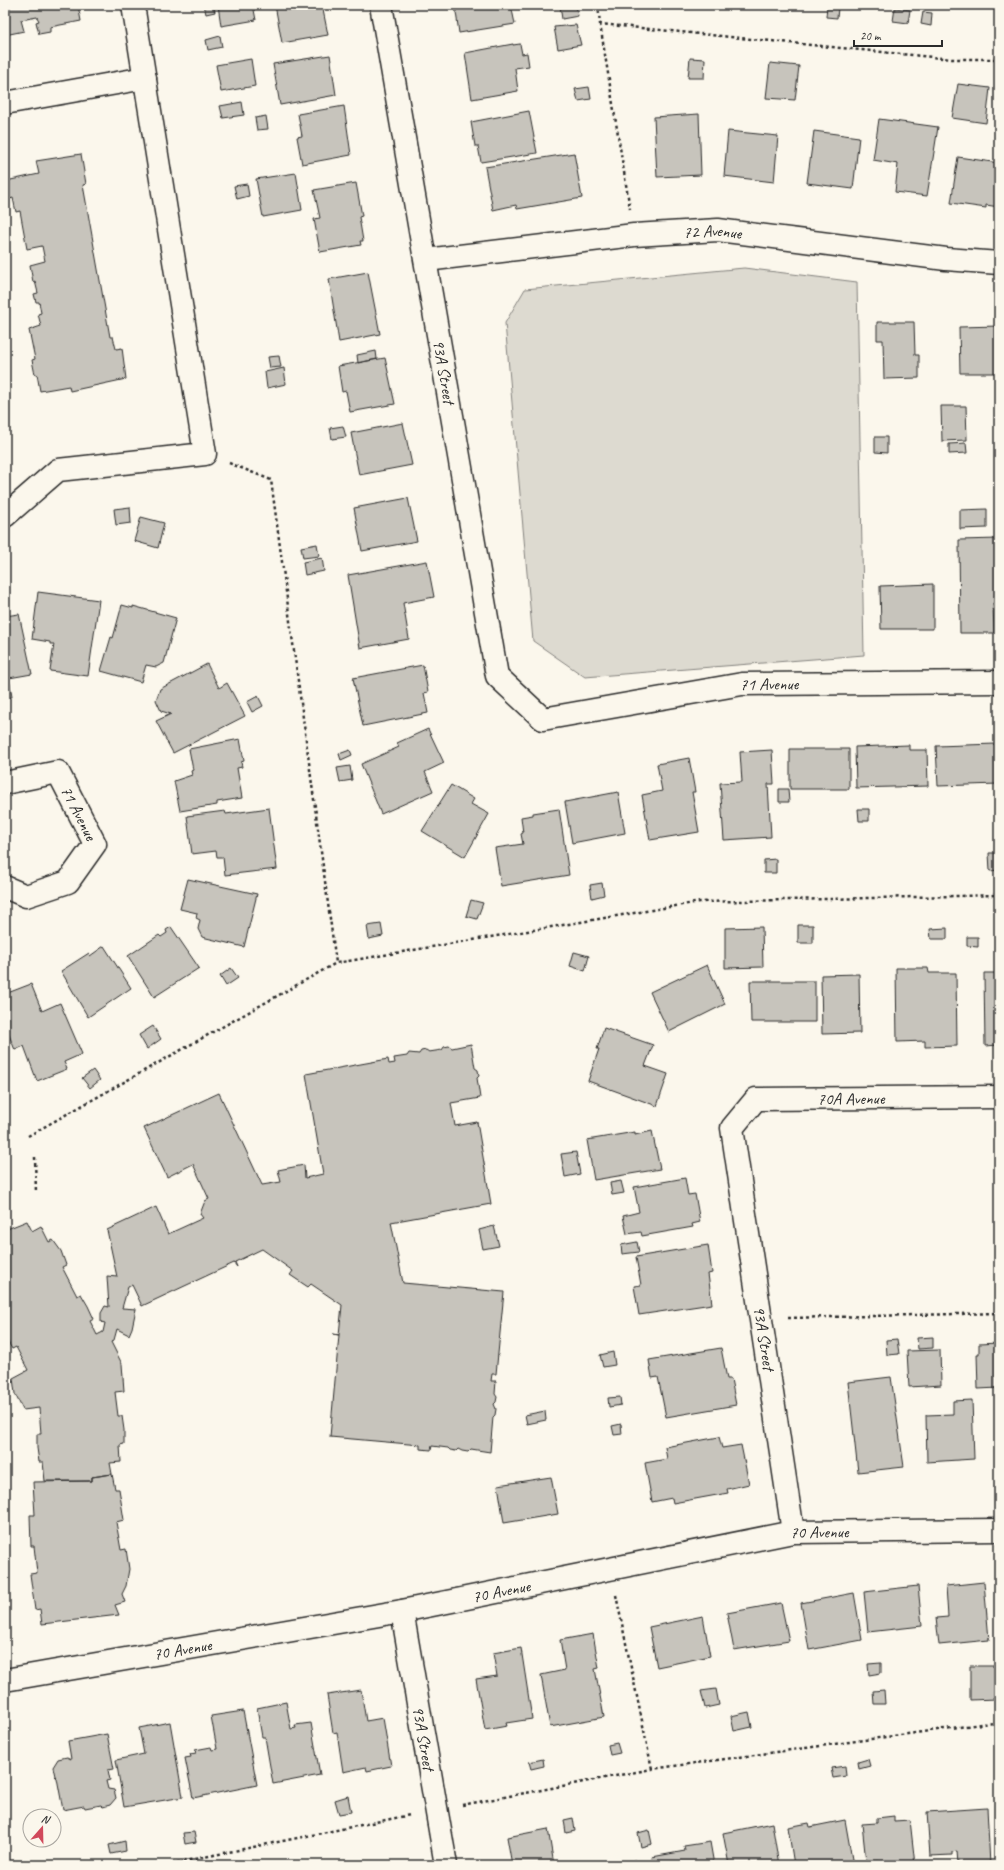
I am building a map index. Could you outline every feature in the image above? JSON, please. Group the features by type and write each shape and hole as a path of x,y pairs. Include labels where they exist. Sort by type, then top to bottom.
{"street":[{"path":"5,516 58,470 205,454 133,5"},
{"name":"93A Street","path":"381,5 426,260 496,676 543,719"},
{"path":"5,103 145,78"},
{"name":"72 Avenue","path":"426,260 634,235 718,230 946,259 999,263"},
{"name":"71 Avenue","path":"543,719 742,684 999,682"},
{"name":"71 Avenue","path":"5,784 58,772 95,844 68,882 26,896 5,887"},
{"name":"70A Avenue","path":"734,1143 732,1128 756,1099 999,1097"},
{"name":"93A Street","path":"734,1143 793,1532"},
{"name":"70 Avenue","path":"5,1680 402,1611 793,1532 999,1530"},
{"name":"93A Street","path":"402,1611 446,1865"}],"path":[{"path":"598,5 634,235"},
{"path":"600,24 952,59 999,59"},
{"path":"205,454 271,480 336,964"},
{"path":"28,1136 336,964 700,902 999,896"},
{"path":"35,1157 36,1193"},
{"path":"761,1319 999,1313"},
{"path":"611,1568 652,1768"},
{"path":"165,1865 652,1768 981,1724 999,1723"}],"shaded area":[{"path":"744,268 857,282 864,655 585,677 533,641 505,323 525,289"}],"building":[{"path":"5,5 78,5 81,21 50,27 50,32 39,34 36,22 39,21 37,17 21,20 24,31 5,35"},
{"path":"204,5 213,5 215,12 206,14"},
{"path":"218,5 253,5 256,20 221,26"},
{"path":"275,5 322,5 328,35 282,43"},
{"path":"455,5 511,5 515,24 459,33"},
{"path":"576,5 578,16 562,19 560,6"},
{"path":"827,6 838,8 837,18 826,17"},
{"path":"895,8 910,10 908,23 893,21"},
{"path":"923,12 932,13 931,26 921,24"},
{"path":"576,25 581,45 558,49 554,27"},
{"path":"220,36 222,47 208,50 206,40"},
{"path":"520,44 522,54 527,53 529,66 515,68 518,91 472,99 465,53"},
{"path":"330,55 336,95 280,105 273,64"},
{"path":"690,58 705,59 704,78 688,78"},
{"path":"251,59 255,86 221,92 216,65"},
{"path":"770,63 799,66 795,100 766,98"},
{"path":"958,84 990,88 986,123 952,118"},
{"path":"589,87 591,99 578,101 575,89"},
{"path":"242,102 244,115 223,118 220,106"},
{"path":"344,106 351,155 302,164 297,137 302,136 298,114"},
{"path":"529,111 537,153 481,162 478,146 475,146 471,122"},
{"path":"699,114 701,175 657,177 654,117"},
{"path":"266,116 268,129 257,130 255,118"},
{"path":"879,119 938,127 927,196 895,192 898,164 873,160"},
{"path":"728,131 778,136 774,182 724,176"},
{"path":"814,131 859,137 853,189 807,183"},
{"path":"574,153 582,198 517,209 516,205 493,210 485,167"},
{"path":"81,154 86,184 83,185 110,337 113,337 116,349 122,348 126,379 70,391 69,386 40,391 37,374 35,375 32,360 35,359 29,330 41,326 38,314 41,313 39,302 36,302 34,294 38,293 35,281 33,282 30,265 45,261 42,246 27,249 20,211 16,212 13,198 10,199 6,181 39,174 36,161"},
{"path":"958,157 999,163 999,207 986,205 986,208 951,203"},
{"path":"296,173 302,210 263,217 256,179"},
{"path":"356,183 362,216 359,217 363,241 360,241 361,245 320,252 314,219 320,218 314,190"},
{"path":"247,184 249,196 237,199 234,186"},
{"path":"368,272 380,334 339,342 329,279"},
{"path":"877,322 914,322 915,355 919,355 919,378 884,379 883,340 877,340"},
{"path":"999,326 999,373 960,373 959,327"},
{"path":"376,351 377,359 358,363 357,355"},
{"path":"279,356 281,367 270,368 268,357"},
{"path":"385,358 395,404 350,412 346,391 342,392 338,366"},
{"path":"284,368 286,384 267,388 265,372"},
{"path":"941,406 966,406 967,440 942,441"},
{"path":"403,423 412,465 359,475 351,433"},
{"path":"343,426 346,437 332,439 330,428"},
{"path":"875,437 887,437 887,453 875,452"},
{"path":"966,443 967,453 949,454 949,444"},
{"path":"408,498 417,541 362,551 354,508"},
{"path":"130,507 131,523 116,525 114,509"},
{"path":"987,509 987,528 960,529 960,510"},
{"path":"141,517 164,523 158,548 134,541"},
{"path":"999,539 999,604 993,603 994,633 960,633 959,540"},
{"path":"317,544 319,556 303,558 301,547"},
{"path":"322,558 324,571 305,575 303,562"},
{"path":"427,561 434,597 403,603 409,639 360,648 348,575"},
{"path":"933,584 933,629 881,629 880,586"},
{"path":"38,592 99,600 88,676 50,671 54,644 32,639"},
{"path":"122,605 133,608 133,606 176,618 164,663 156,667 146,665 141,682 101,671 111,637 113,638"},
{"path":"19,614 32,674 9,678 12,697 5,698 5,616"},
{"path":"207,664 219,688 227,683 245,716 173,753 156,721 171,714 161,711 156,700 160,689"},
{"path":"423,665 428,692 424,693 428,713 363,726 353,678"},
{"path":"258,696 263,706 252,712 247,702"},
{"path":"428,729 444,763 425,772 433,791 381,814 361,764 399,747 397,743"},
{"path":"240,739 244,761 241,762 242,767 237,768 242,798 217,802 217,805 180,811 174,781 192,775 191,771 193,770 189,749"},
{"path":"996,744 998,784 938,786 936,746"},
{"path":"909,745 909,750 927,750 928,786 856,788 855,747"},
{"path":"790,749 849,749 849,789 790,789"},
{"path":"350,750 352,755 341,760 339,754"},
{"path":"772,750 774,784 768,784 771,837 724,840 720,783 742,782 740,752"},
{"path":"689,758 695,792 692,792 699,832 650,840 642,795 662,791 657,764"},
{"path":"350,766 352,780 340,782 337,768"},
{"path":"451,785 474,799 471,804 489,814 465,857 422,831"},
{"path":"779,789 788,789 789,802 779,802"},
{"path":"618,792 625,833 572,843 565,802"},
{"path":"269,808 277,869 225,875 223,857 217,857 216,851 192,854 187,816 225,811 226,814"},
{"path":"559,809 569,875 501,886 495,848 523,844 521,834 523,833 521,817 533,815 533,813"},
{"path":"858,809 869,809 869,821 859,821"},
{"path":"989,853 999,853 999,870 990,871"},
{"path":"776,859 776,873 764,873 764,860"},
{"path":"188,879 257,894 244,947 202,937 198,929 200,920 196,918 197,913 180,909"},
{"path":"602,883 604,895 592,898 590,885"},
{"path":"471,900 483,903 477,919 466,916"},
{"path":"381,924 383,936 369,939 367,926"},
{"path":"798,925 813,925 813,943 798,943"},
{"path":"171,927 199,968 154,997 128,956 159,935 161,937 167,933 166,930"},
{"path":"762,927 763,967 725,968 725,928"},
{"path":"947,928 947,939 931,939 930,929"},
{"path":"967,937 978,937 978,947 967,946"},
{"path":"104,946 131,988 88,1017 61,971 89,953 90,956"},
{"path":"574,952 589,956 585,971 570,966"},
{"path":"707,965 725,1004 669,1032 650,992"},
{"path":"231,968 238,978 226,986 220,976"},
{"path":"896,968 928,968 929,973 956,973 957,1046 925,1047 925,1041 897,1042"},
{"path":"984,973 999,973 999,1045 985,1046"},
{"path":"859,974 860,1033 822,1034 821,975"},
{"path":"750,981 815,981 815,1022 751,1022"},
{"path":"31,984 42,1011 60,1003 82,1054 64,1062 67,1069 37,1081 24,1046 15,1050 5,1025 5,994"},
{"path":"153,1026 161,1039 147,1049 139,1035"},
{"path":"604,1028 653,1045 645,1066 668,1074 657,1106 588,1081 599,1049 597,1049"},
{"path":"471,1044 475,1068 478,1070 479,1076 477,1078 480,1098 451,1103 455,1126 477,1122 491,1204 391,1222 403,1283 504,1292 496,1374 492,1374 491,1381 496,1381 495,1394 497,1397 494,1404 496,1409 493,1417 490,1452 471,1449 468,1452 458,1449 456,1451 448,1448 432,1446 431,1450 420,1449 420,1445 330,1437 342,1305 311,1284 308,1287 290,1275 293,1271 262,1249 235,1262 237,1267 234,1263 142,1306 132,1285 128,1287 122,1308 136,1309 132,1328 129,1335 117,1329 114,1340 111,1342 122,1364 124,1391 115,1392 118,1416 122,1416 124,1430 124,1444 120,1445 121,1462 110,1463 112,1474 92,1477 92,1481 45,1481 43,1462 39,1462 37,1448 37,1434 41,1434 39,1408 23,1410 15,1394 13,1378 28,1370 16,1347 12,1349 5,1337 5,1225 7,1229 27,1221 32,1231 41,1226 49,1242 53,1240 61,1251 66,1265 62,1267 77,1296 81,1294 88,1306 94,1319 90,1321 97,1335 103,1332 105,1323 101,1322 101,1313 105,1306 109,1307 107,1276 117,1277 107,1230 156,1207 168,1234 203,1218 200,1214 205,1201 209,1199 193,1164 167,1177 144,1128 219,1093 262,1185 281,1182 278,1170 304,1165 305,1178 323,1174 306,1074 388,1059 389,1064 395,1063 394,1058 407,1056 409,1053 419,1054 421,1051 426,1050 429,1052 442,1050 444,1047 449,1046 452,1048"},
{"path":"93,1070 100,1080 90,1088 82,1078"},
{"path":"652,1131 660,1169 594,1180 587,1140 635,1132 635,1135"},
{"path":"576,1152 580,1174 565,1177 561,1154"},
{"path":"685,1178 688,1195 695,1194 700,1222 692,1224 693,1227 642,1236 641,1232 627,1234 623,1216 639,1212 634,1187"},
{"path":"621,1181 624,1193 612,1195 610,1183"},
{"path":"494,1226 499,1246 483,1249 479,1230"},
{"path":"637,1242 639,1252 622,1254 621,1245"},
{"path":"708,1245 712,1273 708,1274 712,1304 639,1315 634,1286 641,1285 636,1257"},
{"path":"933,1337 933,1348 918,1349 917,1338"},
{"path":"897,1339 899,1354 887,1355 886,1340"},
{"path":"999,1343 999,1388 978,1389 977,1354 979,1354 979,1344"},
{"path":"721,1348 727,1379 731,1379 736,1405 666,1417 658,1377 652,1378 649,1360"},
{"path":"940,1350 941,1385 909,1387 907,1351"},
{"path":"613,1352 615,1365 603,1367 600,1355"},
{"path":"891,1377 904,1467 858,1472 848,1382"},
{"path":"620,1397 621,1405 609,1407 608,1398"},
{"path":"972,1400 974,1459 927,1462 926,1415 953,1414 953,1401"},
{"path":"545,1411 546,1420 527,1424 525,1415"},
{"path":"621,1424 622,1434 614,1435 612,1426"},
{"path":"719,1437 722,1448 741,1445 749,1484 727,1489 728,1493 673,1503 672,1498 652,1502 645,1463 667,1459 665,1447"},
{"path":"112,1474 115,1489 119,1489 124,1520 116,1522 121,1550 126,1549 129,1569 126,1586 122,1594 125,1602 115,1605 119,1615 42,1624 40,1609 35,1610 30,1574 37,1573 34,1546 31,1546 30,1515 35,1515 33,1482 92,1481 92,1477"},
{"path":"551,1477 558,1514 504,1523 498,1485"},
{"path":"984,1582 989,1640 939,1645 936,1618 948,1617 946,1586"},
{"path":"918,1586 922,1626 868,1632 864,1592"},
{"path":"854,1593 862,1640 809,1650 801,1603"},
{"path":"781,1603 789,1641 734,1650 727,1613"},
{"path":"703,1616 710,1656 657,1667 649,1627"},
{"path":"593,1634 599,1668 595,1669 604,1717 550,1727 541,1675 565,1670 560,1640"},
{"path":"521,1648 532,1719 506,1723 507,1726 485,1730 476,1679 497,1676 493,1653"},
{"path":"881,1663 881,1673 869,1675 868,1664"},
{"path":"970,1666 997,1666 997,1699 970,1700"},
{"path":"716,1689 719,1705 705,1708 701,1691"},
{"path":"361,1690 366,1721 383,1718 391,1766 367,1771 366,1767 343,1772 337,1732 333,1733 327,1695"},
{"path":"884,1690 885,1704 874,1704 873,1691"},
{"path":"286,1702 291,1729 296,1728 295,1725 311,1723 320,1775 273,1784 265,1737 262,1737 257,1708"},
{"path":"243,1711 257,1785 193,1798 185,1758 191,1757 190,1754 196,1753 195,1750 211,1747 212,1750 217,1749 211,1716"},
{"path":"749,1712 752,1727 734,1731 731,1716"},
{"path":"170,1722 183,1797 124,1807 116,1760 144,1754 139,1728"},
{"path":"107,1734 114,1769 108,1770 110,1780 106,1781 108,1789 114,1790 116,1798 110,1805 103,1807 101,1805 85,1808 84,1806 63,1810 57,1778 53,1767 58,1759 67,1757 71,1759 68,1741"},
{"path":"617,1743 620,1753 610,1755 608,1745"},
{"path":"543,1759 544,1766 531,1769 529,1762"},
{"path":"868,1759 870,1766 859,1769 858,1762"},
{"path":"845,1766 846,1776 833,1778 831,1768"},
{"path":"348,1796 351,1812 339,1814 335,1800"},
{"path":"987,1808 990,1865 958,1865 957,1851 952,1852 952,1855 930,1856 927,1812"},
{"path":"894,1816 894,1821 910,1820 915,1865 880,1865 879,1861 866,1862 862,1824 877,1823 877,1818"},
{"path":"573,1818 575,1831 566,1833 564,1820"},
{"path":"845,1820 853,1865 794,1865 788,1827 809,1823 810,1827"},
{"path":"772,1823 779,1865 729,1865 723,1833"},
{"path":"548,1829 554,1865 512,1865 507,1837"},
{"path":"649,1830 652,1844 641,1847 638,1833"},
{"path":"194,1832 196,1842 185,1844 183,1833"},
{"path":"125,1841 126,1851 111,1854 109,1845"},
{"path":"710,1842 714,1865 654,1865 652,1857 685,1851 684,1846"},
{"path":"635,1860 636,1865 614,1865 614,1864"}]}
